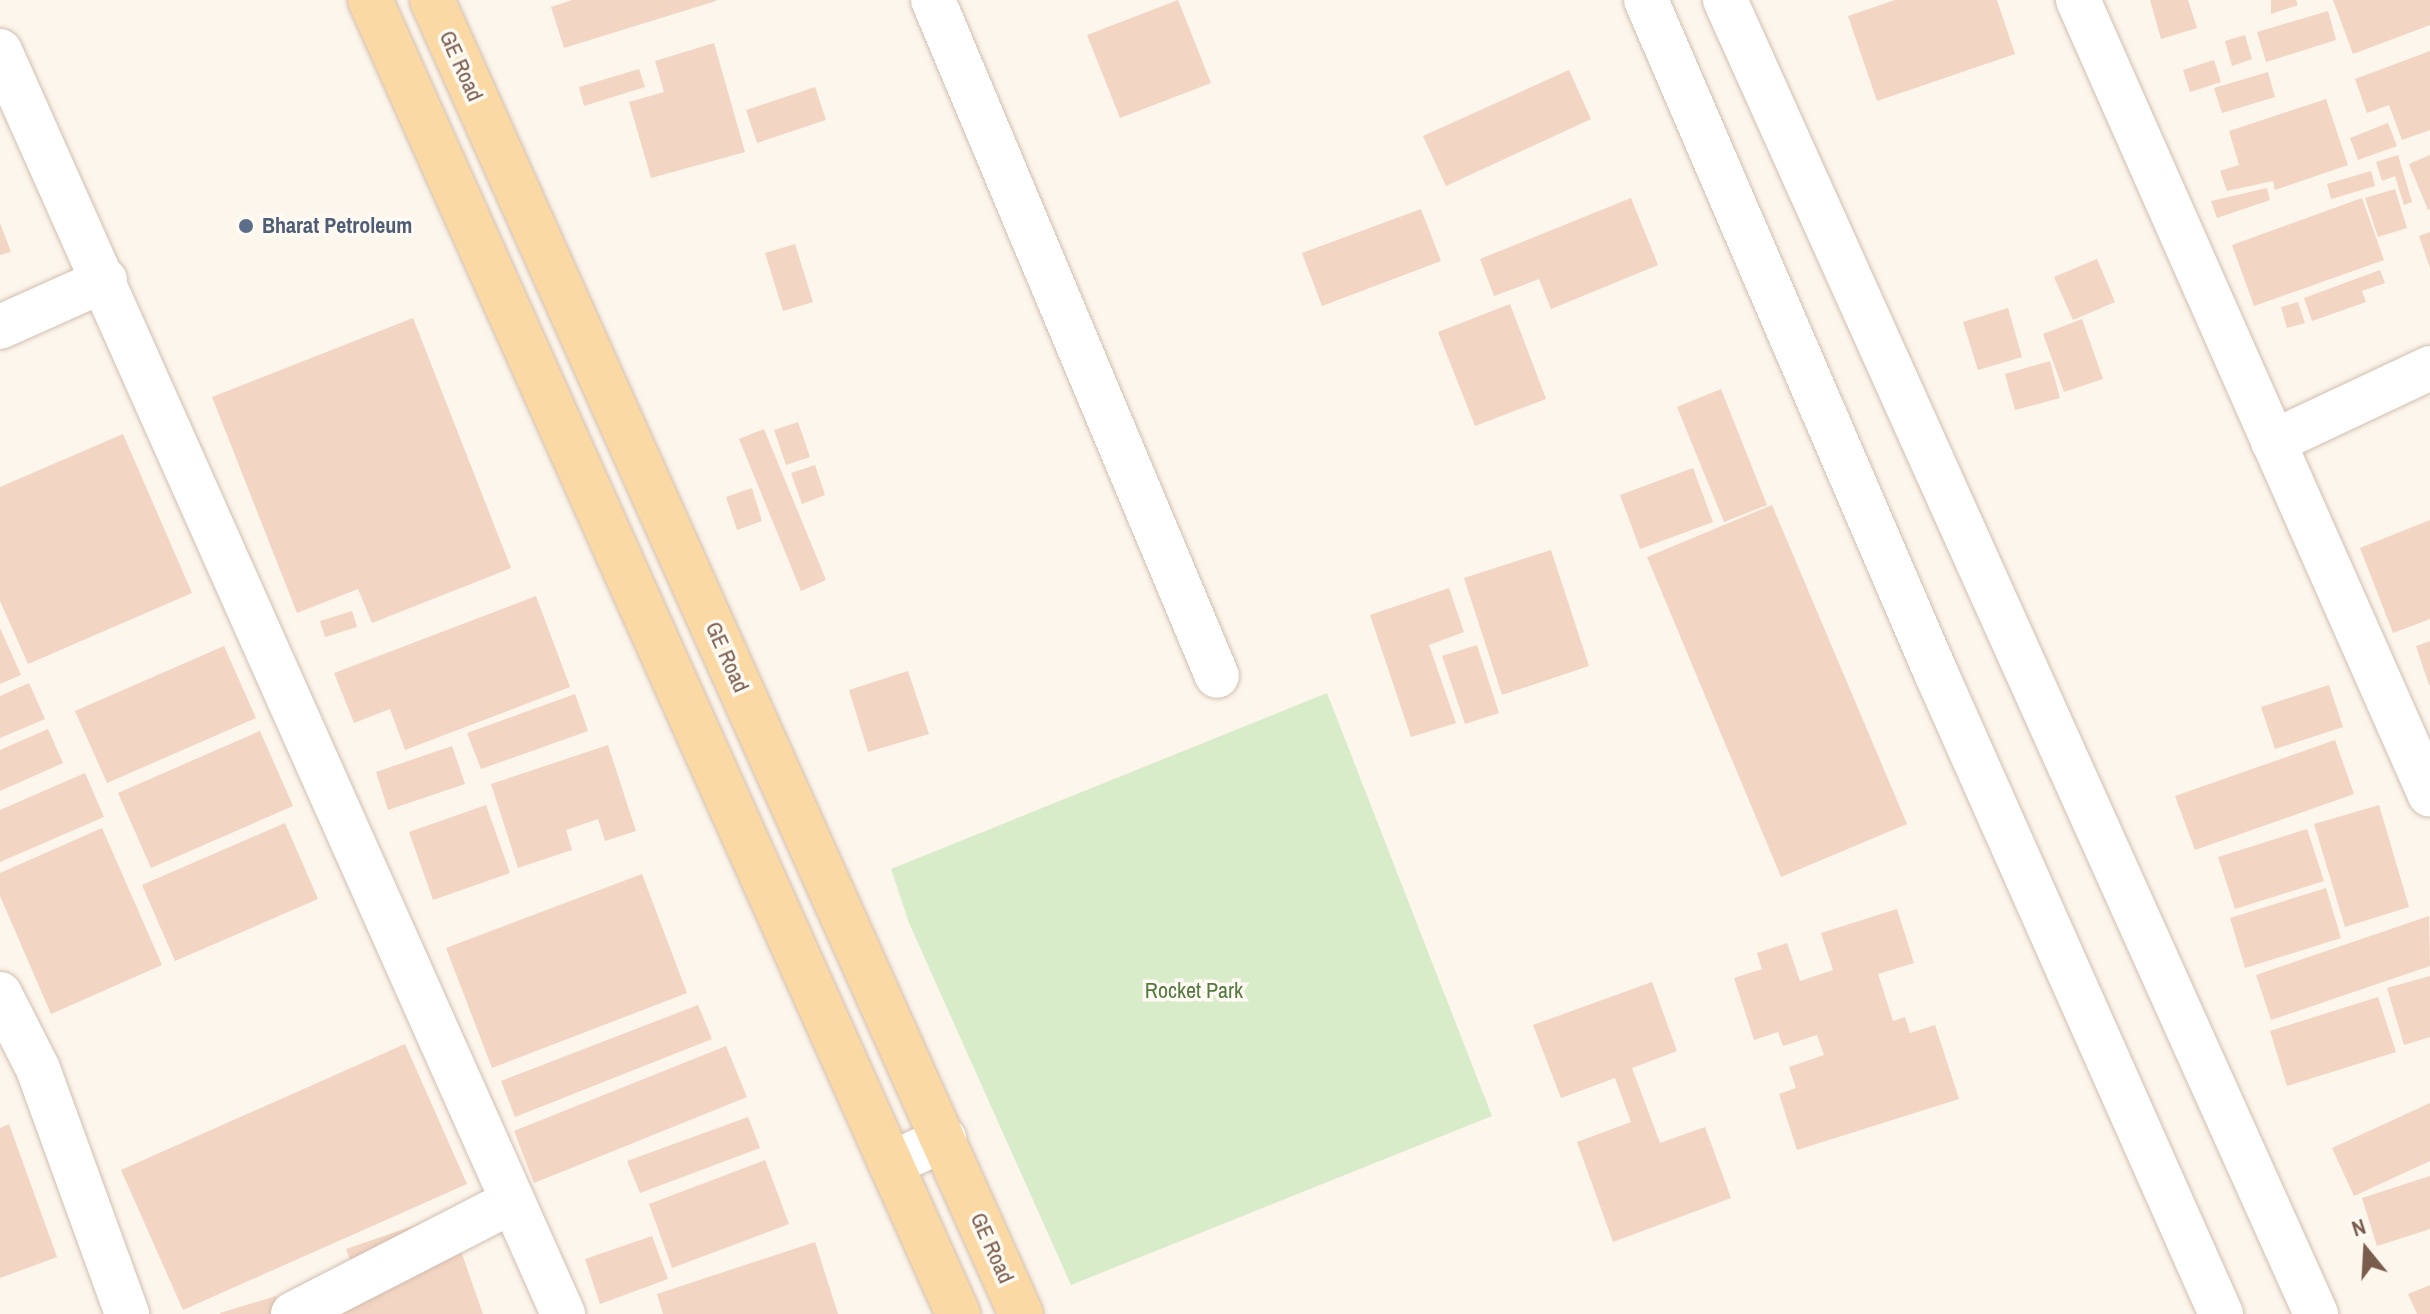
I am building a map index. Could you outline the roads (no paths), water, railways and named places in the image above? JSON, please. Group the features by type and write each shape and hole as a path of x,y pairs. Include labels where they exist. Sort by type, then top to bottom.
{"main road":[{"path":"370,0 958,1314"},
{"name":"GE Road","path":"432,0 1021,1314"}],"street":[{"path":"933,0 1217,676"},
{"path":"1646,0 1936,673 2221,1314"},
{"path":"1725,0 2316,1314"},
{"path":"2078,0 2430,795"},
{"path":"0,51 105,280 563,1314"},
{"path":"0,327 105,280"},
{"path":"2273,442 2430,368"},
{"path":"0,994 38,1069 127,1314"},
{"path":"891,1164 944,1139"},
{"path":"293,1314 513,1201"}],"place":[{"name":"Bharat Petroleum","path":"246,226"}],"park label":[{"name":"Rocket Park","path":"1194,991"}]}
